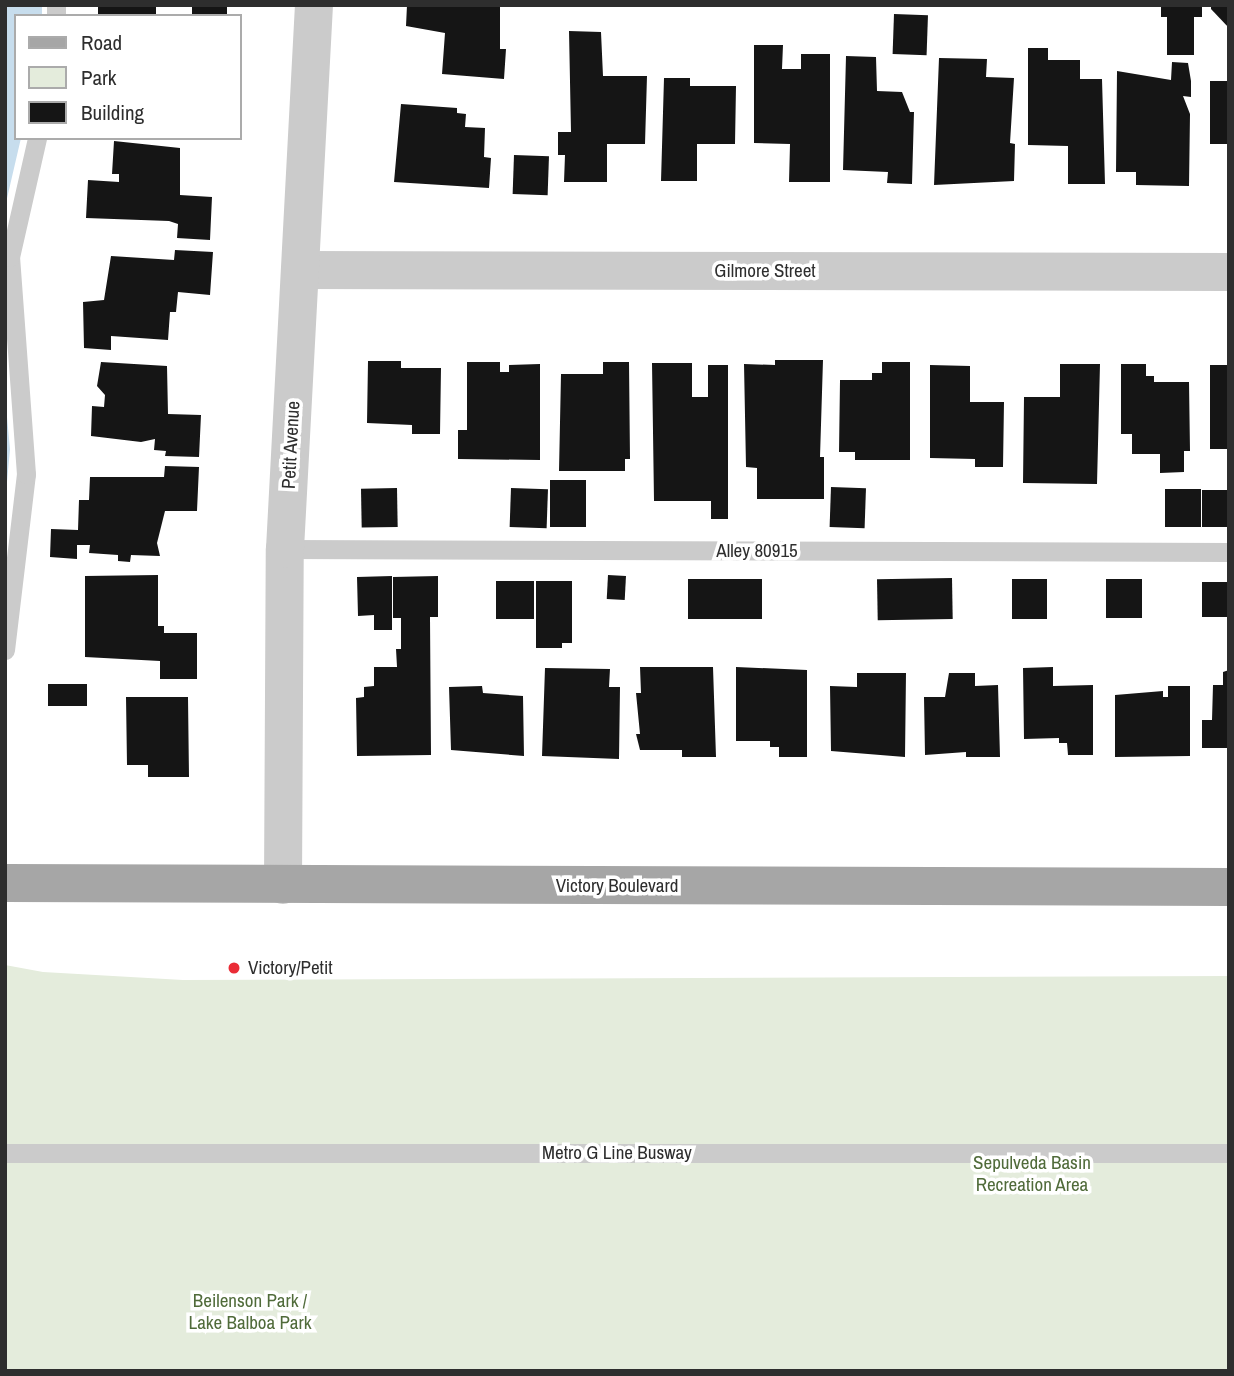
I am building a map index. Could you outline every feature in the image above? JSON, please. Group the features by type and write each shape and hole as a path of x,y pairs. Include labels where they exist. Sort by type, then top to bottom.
{"main road":[{"name":"Victory Boulevard","path":"5,883 1229,887"}],"street":[{"name":"Petit Avenue","path":"283,885 285,549 314,5"},
{"name":"Gilmore Street","path":"300,270 1229,272"}],"lane":[{"path":"5,650 26,474 8,271 37,140"},
{"name":"Alley 80915","path":"285,549 1229,552"},
{"name":"Metro G Line Busway","path":"5,1153 1229,1153"}],"green space":[{"name":"Sepulveda Basin Recreation Area","path":"5,965 43,972 183,980 1229,976 1229,1371 5,1371"}],"water":[{"path":"5,5 42,5 42,14 14,14 14,140 21,140 5,207"},
{"path":"5,396 10,449 5,504"}],"building":[{"path":"98,5 156,5 156,14 98,14"},
{"path":"192,5 227,5 227,14 192,14"},
{"path":"407,5 500,5 500,49 506,49 504,79 442,74 445,33 406,26"},
{"path":"1161,5 1202,5 1202,17 1194,17 1194,55 1167,55 1167,17 1161,17"},
{"path":"1211,5 1229,5 1229,28 1211,9"},
{"path":"894,14 928,15 927,55 893,54"},
{"path":"569,31 601,32 603,76 647,76 645,144 607,144 607,182 564,182 565,155 558,155 558,132 571,132"},
{"path":"754,45 783,45 782,69 801,69 801,54 830,54 830,182 789,182 790,144 754,143"},
{"path":"1028,48 1048,48 1048,60 1080,60 1080,79 1102,79 1105,184 1068,184 1068,146 1028,145"},
{"path":"846,56 876,57 877,91 902,92 910,112 914,112 912,184 887,183 888,172 843,170"},
{"path":"939,58 987,59 986,77 1014,78 1010,143 1015,144 1014,181 934,185"},
{"path":"1172,62 1188,63 1191,81 1191,97 1183,96 1190,114 1189,186 1136,185 1136,172 1116,172 1117,71 1171,80"},
{"path":"664,78 690,78 690,86 736,86 735,144 697,144 697,181 661,181"},
{"path":"1210,81 1229,81 1229,144 1210,144"},
{"path":"401,104 457,108 457,113 466,114 465,127 485,128 484,157 491,158 489,188 394,182"},
{"path":"114,141 180,148 180,195 212,197 210,240 177,238 178,224 169,221 86,218 88,180 119,182 119,174 112,174"},
{"path":"514,155 549,156 548,195 513,194"},
{"path":"175,250 213,252 210,295 178,292 176,312 170,312 168,340 111,336 111,350 84,348 83,302 104,300 111,256 174,260"},
{"path":"775,360 823,360 820,457 824,457 824,499 757,499 757,468 746,467 744,364 775,365"},
{"path":"368,361 401,361 401,368 441,368 440,434 412,434 412,425 367,423"},
{"path":"101,362 167,366 168,414 201,415 199,457 165,456 166,451 154,450 155,439 141,442 91,436 92,406 104,407 105,395 97,386"},
{"path":"467,362 500,362 500,372 509,372 509,365 540,364 540,460 458,459 458,430 467,430"},
{"path":"603,362 629,362 630,459 625,459 625,471 559,471 561,374 603,374"},
{"path":"882,362 910,362 910,460 855,460 855,452 839,452 840,380 872,380 872,373 882,373"},
{"path":"652,363 692,363 692,397 708,397 708,365 728,365 728,519 711,519 711,501 654,501"},
{"path":"1060,364 1100,364 1097,484 1023,483 1024,397 1060,397"},
{"path":"1121,364 1146,364 1146,376 1154,376 1154,382 1189,382 1190,451 1184,451 1184,472 1160,473 1160,454 1132,454 1132,434 1121,434"},
{"path":"930,365 970,366 970,402 1004,402 1003,467 975,467 975,459 930,458"},
{"path":"1210,365 1229,365 1229,449 1210,449"},
{"path":"165,466 199,467 197,511 165,511 157,543 160,556 131,555 130,562 118,561 118,555 89,553 90,545 77,545 77,559 50,557 51,529 78,530 79,500 89,500 90,477 164,477"},
{"path":"550,480 586,480 586,527 550,527"},
{"path":"831,487 866,488 865,528 830,527"},
{"path":"397,488 398,527 362,528 361,489"},
{"path":"511,488 548,489 547,528 510,527"},
{"path":"1165,489 1201,489 1201,527 1165,527"},
{"path":"1202,490 1229,490 1229,527 1202,527"},
{"path":"158,575 158,626 164,626 164,633 197,633 197,679 160,679 160,661 85,657 85,576"},
{"path":"608,575 626,576 625,600 607,599"},
{"path":"392,576 392,630 374,630 374,615 358,616 357,577"},
{"path":"438,576 438,617 430,617 431,755 357,756 356,698 364,697 364,687 374,686 374,667 397,667 396,649 401,649 401,618 393,618 393,577"},
{"path":"952,578 953,619 878,620 877,579"},
{"path":"688,579 762,579 762,619 688,619"},
{"path":"1012,579 1047,579 1047,619 1012,619"},
{"path":"1106,579 1142,579 1142,618 1106,618"},
{"path":"496,581 534,581 534,619 496,619"},
{"path":"536,581 572,581 572,643 562,643 562,648 536,648"},
{"path":"1202,582 1229,582 1229,617 1202,617"},
{"path":"640,667 713,667 716,757 682,757 682,750 640,750 636,734 640,734 636,693 641,693"},
{"path":"736,667 807,670 807,757 779,757 779,747 770,747 770,741 736,741"},
{"path":"1053,667 1053,686 1093,685 1093,755 1068,755 1067,743 1059,743 1059,738 1024,739 1023,668"},
{"path":"545,668 610,669 609,687 620,687 619,759 542,756"},
{"path":"1229,670 1229,748 1202,748 1202,720 1212,720 1213,685 1223,685 1223,672"},
{"path":"857,673 906,673 905,757 831,751 830,686 857,687"},
{"path":"949,673 975,673 975,686 998,685 1000,757 966,757 966,752 925,755 924,697 945,697"},
{"path":"48,684 87,684 87,706 48,706"},
{"path":"482,686 483,693 523,696 524,756 451,750 449,687"},
{"path":"1168,686 1190,686 1190,756 1115,757 1115,695 1163,691 1163,697 1168,697"},
{"path":"126,697 188,697 189,777 148,777 148,765 127,765"}],"place":[{"name":"Victory/Petit","path":"234,968"}],"park label":[{"name":"Beilenson Park / Lake Balboa Park","path":"250,1312"}]}
